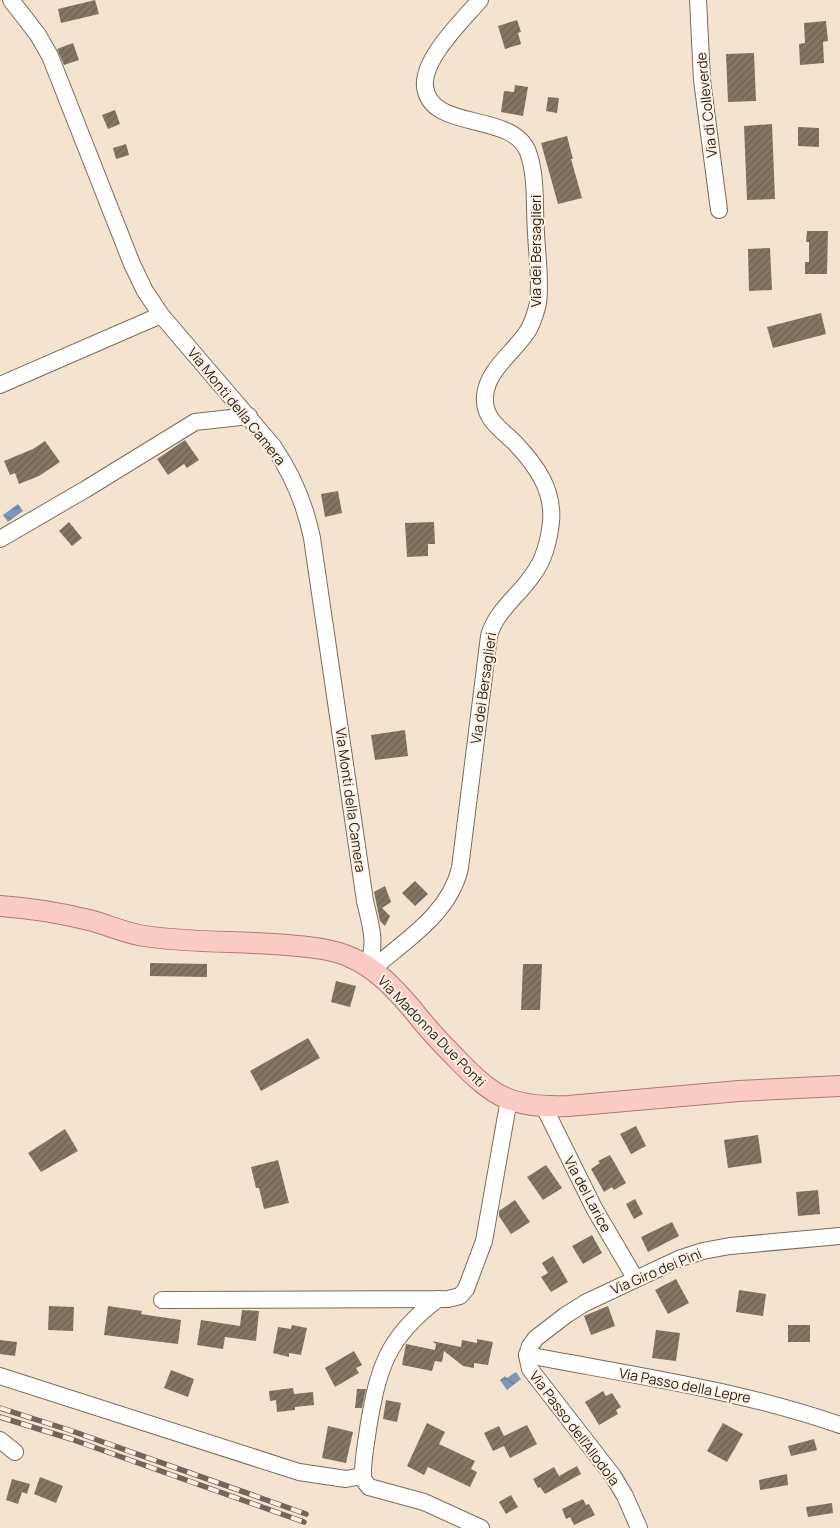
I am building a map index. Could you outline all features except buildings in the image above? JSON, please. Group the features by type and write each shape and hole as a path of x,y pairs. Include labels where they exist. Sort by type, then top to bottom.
{"main road":[{"name":"Via Madonna Due Ponti","path":"0,906 48,911 90,920 144,936 320,948 350,957 369,968 396,992 445,1047 480,1082 491,1091 525,1104 544,1107 609,1104 738,1091 840,1086"}],"street":[{"name":"Via Monti della Camera","path":"11,0 38,35 50,56 136,274 145,290 161,315 273,446 298,488 308,519 365,901 372,936 373,952 369,968"},
{"name":"Via dei Bersaglieri","path":"369,968 438,912 454,888 460,868 489,636 496,618 533,575 541,562 551,522 549,495 541,476 516,444 490,418 486,412 484,400 485,392 492,376 528,330 537,308 535,192 529,155 522,142 508,132 454,116 440,109 430,100 425,88 426,70 433,57 480,0"},
{"name":"Via di Colleverde","path":"698,0 702,80 719,210"},
{"path":"0,385 161,315"},
{"path":"0,539 195,422 249,416"},
{"path":"162,1300 452,1299 463,1293 480,1255 487,1228 509,1099"},
{"name":"Via del Larice","path":"544,1107 594,1208 635,1278"},
{"name":"Via Giro dei Pini","path":"527,1356 533,1341 575,1308 635,1278 681,1258 719,1247 840,1236"},
{"path":"438,1299 405,1328 396,1340 384,1364 373,1400 362,1476 364,1482 369,1486 428,1504 481,1528"},
{"name":"Via Passo della Lepre","path":"527,1356 735,1394 809,1414 840,1425"},
{"name":"Via Passo dell'Allodola","path":"527,1356 530,1369 616,1481 628,1502 639,1528"},
{"path":"0,1376 299,1472 346,1479 362,1476"},
{"path":"0,1440 15,1452"}],"water":[{"path":"18,504 23,511 8,522 3,515"},
{"path":"516,1372 521,1379 507,1390 500,1380"}],"railway":[{"path":"0,1408 72,1431 306,1514"},
{"path":"0,1417 71,1439 304,1522"}]}
